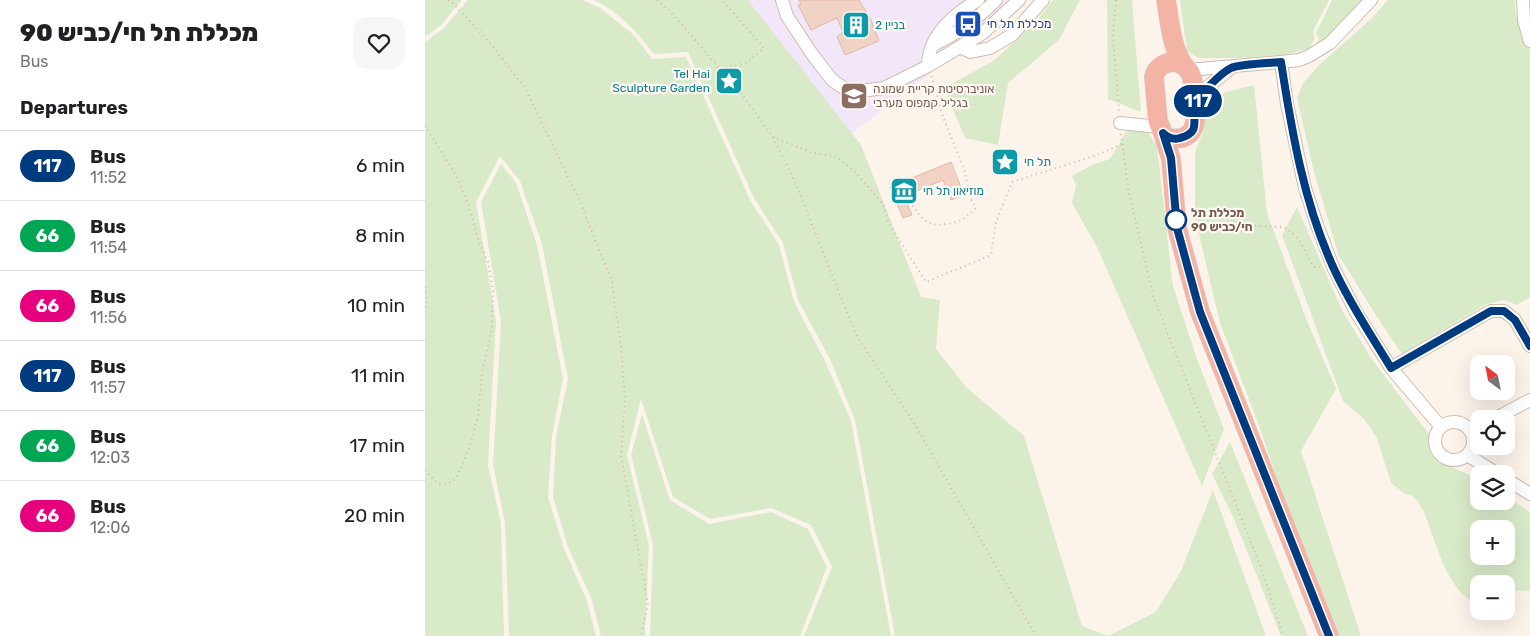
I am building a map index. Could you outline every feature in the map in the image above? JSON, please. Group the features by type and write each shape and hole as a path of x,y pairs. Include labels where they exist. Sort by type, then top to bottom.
{"highway":[{"path":"1158,0 1162,22 1163,46 1158,68"},
{"path":"1166,0 1176,54 1186,68 1193,83 1195,123 1183,151 1183,161 1187,223 1200,312"},
{"path":"1186,68 1179,63 1170,62 1162,65 1154,73 1161,130 1173,167 1177,228 1200,312 1329,636"},
{"path":"1161,130 1171,139 1177,139 1191,133"}],"street":[{"path":"782,0 787,16 812,54 832,80 848,91 884,88 928,66 983,33 1019,0"},
{"path":"928,66 928,56 947,22 963,8 978,0"},
{"path":"933,45 961,28 990,7 996,0"},
{"path":"959,46 971,52 990,48 1012,36 1043,0"},
{"path":"1186,68 1232,67 1299,60 1319,51 1330,43 1371,0"},
{"path":"1523,0 1524,20 1530,41"},
{"path":"1281,62 1287,104 1305,188 1333,268 1356,312 1391,368 1441,427"},
{"path":"1195,107 1204,90 1232,67"},
{"path":"1120,123 1161,130"},
{"path":"1391,368 1491,311 1504,311 1515,320 1530,346"},
{"path":"1511,410 1530,400"},
{"path":"1470,427 1457,422 1451,422 1441,427 1436,436 1438,452 1452,460 1463,458 1470,449"},
{"path":"1467,455 1483,465"},
{"path":"1515,485 1530,494"}],"path":[{"path":"448,0 455,4 491,44 525,88 581,204 611,282 621,348 625,399 621,456 649,605 641,636"},
{"path":"657,0 670,11 721,70 773,137 795,182 856,335 914,423 1036,636"},
{"path":"721,70 748,62 764,48 722,0"},
{"path":"1116,0 1113,35 1120,123"},
{"path":"909,202 922,219 936,225 958,223 976,208 970,197 964,169 943,117 928,66"},
{"path":"425,126 459,182 468,204 479,242 488,262 493,291 492,330 482,373 478,416 461,469 455,479 447,484 437,483 425,470"},
{"path":"773,137 810,152 837,157 855,172 883,204 889,224 926,282 991,255 996,222 1012,182 1089,158 1122,144 1129,193 1154,299 1262,570 1283,636"},
{"path":"1187,223 1283,227 1293,231 1297,236 1313,267 1333,268"},
{"path":"425,287 427,298 425,312"}],"shaded area":[{"name":"אוניברסיטת קריית שמונה בגליל קמפוס מערבי","path":"736,0 1018,0 958,52 842,141"}],"green space":[{"path":"425,0 462,0 441,25 425,37"},
{"path":"468,0 583,0 600,8 634,35 652,59 686,57 750,200 779,245 794,302 825,361 851,421 891,636 804,636 832,567 811,525 771,508 710,519 673,497 641,399 627,455 649,545 645,636 601,636 592,600 568,547 553,497 556,437 568,379 542,244 520,181 500,156 476,202 496,321 488,465 501,523 504,636 425,636 425,42 444,28"},
{"path":"594,0 748,0 861,145 921,297 940,300 936,349 966,387 1024,436 1082,626 1108,636 895,636 855,420 830,359 798,300 783,243 754,198 688,52 654,54 627,24 612,11"},
{"path":"1053,0 1080,0 1059,40 1008,83 998,145 965,138 944,88 993,61 1034,24"},
{"path":"1107,0 1132,0 1141,112 1108,99"},
{"path":"1180,0 1329,0 1313,31 1315,39 1309,48 1276,58 1198,58 1187,51"},
{"path":"1332,0 1362,0 1327,38 1314,47 1319,40 1316,33"},
{"path":"1388,0 1515,0 1519,25 1530,49 1530,297 1517,305 1504,300 1487,304 1402,354 1338,254 1313,168 1297,98 1303,83 1320,64 1371,19"},
{"path":"1254,85 1267,213 1307,321 1336,389 1301,451 1361,636 1334,636 1307,569 1262,434 1220,323 1195,218 1195,152 1203,132 1204,111 1211,96"},
{"path":"1144,127 1156,144 1173,286 1197,359 1224,429 1202,486 1097,247 1072,203 1076,185 1072,176 1092,165 1110,159 1126,132"},
{"path":"501,164 516,183 537,245 563,379 552,436 548,497 564,549 587,601 596,636 509,636 505,523 493,465 501,321 481,202"},
{"path":"1297,207 1342,310 1371,358 1428,433 1445,464 1470,475 1470,510 1515,510 1515,503 1530,512 1530,591 1515,590 1515,575 1470,575 1470,600 1466,598 1457,588 1443,564 1422,508 1413,496 1405,494 1391,483 1377,438 1365,420 1343,401 1282,235"},
{"path":"642,414 670,500 709,524 771,512 808,529 827,567 800,636 650,636 653,545 631,455"},
{"path":"1230,442 1308,636 1281,636 1234,519 1212,474"},
{"path":"1213,490 1266,636 1108,636 1156,612 1181,571"}],"building":[{"name":"בניין 2","path":"799,0 859,0 871,20 879,41 845,55 837,37 843,32 837,18 811,30 798,5 801,4"},
{"name":"מוזיאון תל חי","path":"951,162 964,195 951,200 943,180 904,196 912,215 903,218 890,187"}],"bus line":[{"name":"117","path":"1329,636 1200,312 1177,228 1174,175 1163,133 1171,139 1177,139 1191,133 1195,123 1195,107 1204,90 1232,67 1281,62 1297,153 1305,188 1317,225 1333,268 1356,312 1391,368 1491,311 1504,311 1515,320 1530,346"}],"place":[{"name":"מכללת תל חי","path":"968,24"},
{"name":"בניין 2","path":"856,25"},
{"name":"Tel Hai Sculpture Garden","path":"729,81"},
{"name":"אוניברסיטת קריית שמונה בגליל קמפוס מערבי","path":"854,96"},
{"name":"תל חי","path":"1005,162"},
{"name":"מוזיאון תל חי","path":"904,191"},
{"name":"מכללת תל חי/כביש 90","path":"1176,220"}]}
